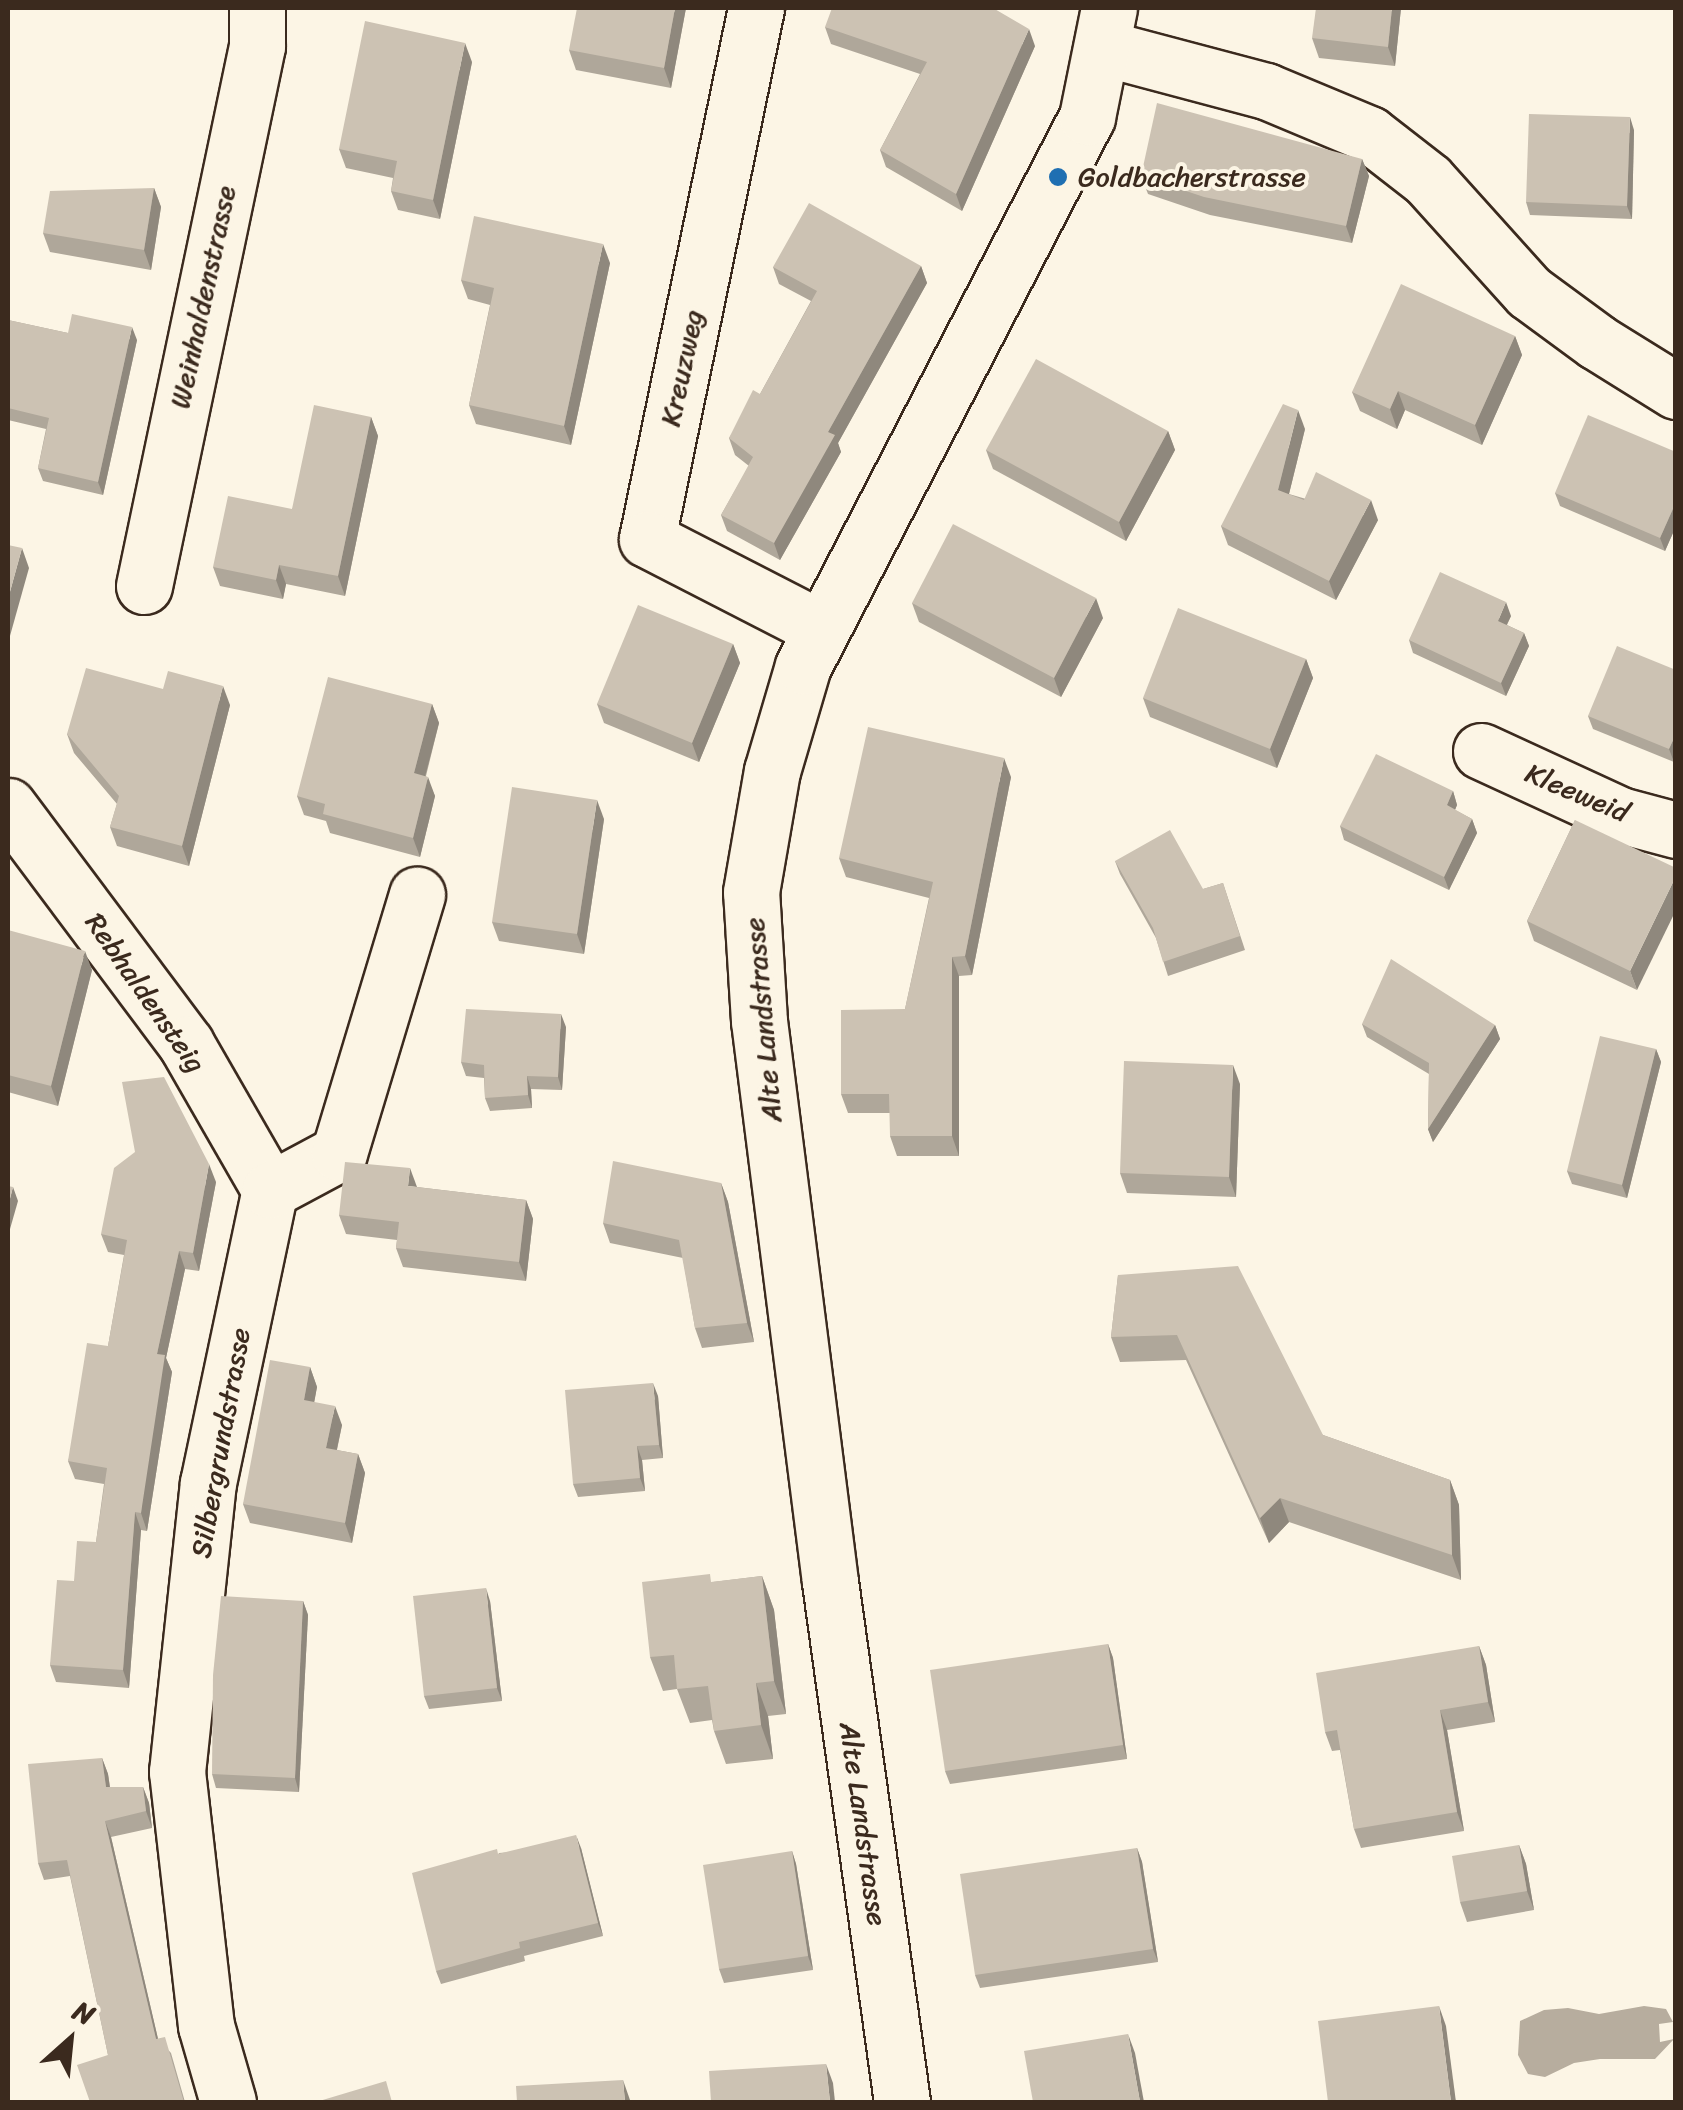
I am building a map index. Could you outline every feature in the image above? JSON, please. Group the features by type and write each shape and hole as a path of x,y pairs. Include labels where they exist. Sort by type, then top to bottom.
{"street":[{"name":"Weinhaldenstrasse","path":"144,586 257,46 257,8"},
{"name":"Kreuzweg","path":"756,8 647,539 820,628"},
{"name":"Alte Landstrasse","path":"902,2102 830,1582 764,1058 751,892 772,772 804,666 820,628 1087,117 1102,20"},
{"path":"1102,20 1369,134 1428,180 1529,292 1596,342 1676,391"},
{"name":"Kleeweid","path":"1481,751 1620,814 1676,830"},
{"name":"Rebhaldensteig","path":"8,806 186,1044 270,1190"},
{"path":"270,1190 339,1154 417,894"},
{"name":"Silbergrundstrasse","path":"228,2102 206,2026 177,1772 208,1483 270,1190"}],"shaded area":[{"path":"1644,2006 1666,2009 1673,2022 1659,2024 1660,2042 1674,2039 1655,2059 1574,2063 1545,2077 1528,2074 1518,2055 1520,2021 1544,2010 1568,2008 1599,2014"}],"building":[{"path":"577,8 675,8 664,68 569,50"},
{"path":"832,8 993,8 1029,29 956,194 880,150 927,62 825,27"},
{"path":"1316,8 1392,8 1388,47 1312,38"},
{"path":"365,21 465,43 433,200 391,191 397,161 339,149"},
{"path":"1157,103 1362,159 1346,226 1204,197 1141,176"},
{"path":"1529,114 1630,117 1627,206 1526,202"},
{"path":"154,188 144,250 43,233 50,191"},
{"path":"809,203 921,266 828,432 835,435 774,543 721,515 753,457 729,438 753,390 760,394 817,291 773,267"},
{"path":"474,216 603,244 564,426 469,405 494,288 461,280"},
{"path":"1401,284 1515,336 1475,425 1398,391 1390,409 1352,392"},
{"path":"72,314 132,327 98,482 38,468 49,418 8,408 8,320 68,333"},
{"path":"1036,359 1168,431 1119,522 986,450"},
{"path":"1283,404 1298,410 1278,490 1304,500 1316,472 1371,500 1329,581 1221,526"},
{"path":"314,405 371,417 338,576 279,565 276,580 213,567 228,496 292,509"},
{"path":"1588,415 1676,452 1676,502 1660,538 1555,493"},
{"path":"953,524 1096,598 1054,678 912,603"},
{"path":"8,545 22,548 8,599"},
{"path":"1440,572 1506,602 1498,621 1524,633 1501,683 1409,640"},
{"path":"638,605 733,644 692,743 597,704"},
{"path":"1178,608 1306,659 1270,749 1143,698"},
{"path":"1617,646 1676,670 1676,734 1669,749 1588,716"},
{"path":"86,668 163,689 168,671 223,686 182,846 110,827 119,796 67,734"},
{"path":"328,677 432,704 414,773 428,777 413,838 323,814 325,804 297,796"},
{"path":"868,727 1004,758 965,956 952,957 952,1136 890,1136 889,1094 841,1094 841,1010 905,1009 933,882 839,858"},
{"path":"1376,754 1453,791 1447,805 1472,819 1444,877 1340,826"},
{"path":"512,787 597,800 577,934 492,922"},
{"path":"1575,820 1676,868 1676,876 1630,971 1527,921"},
{"path":"1170,830 1203,889 1223,883 1240,936 1163,962 1153,928 1115,861"},
{"path":"8,930 85,951 51,1086 8,1075"},
{"path":"1391,959 1495,1025 1428,1129 1429,1063 1362,1024"},
{"path":"466,1009 561,1014 558,1077 527,1076 528,1095 485,1098 484,1065 461,1062"},
{"path":"1600,1036 1656,1049 1622,1185 1567,1171"},
{"path":"1124,1061 1233,1065 1229,1177 1120,1173"},
{"path":"164,1077 209,1164 193,1253 179,1251 157,1354 165,1355 141,1513 135,1512 123,1670 50,1665 57,1580 74,1581 77,1541 96,1542 107,1468 68,1461 87,1343 108,1346 127,1240 101,1234 114,1168 135,1152 122,1082"},
{"path":"613,1161 721,1183 747,1323 695,1328 679,1240 603,1223"},
{"path":"345,1162 410,1168 408,1186 526,1200 519,1262 396,1248 399,1222 339,1215"},
{"path":"1238,1266 1323,1435 1450,1480 1452,1555 1280,1498 1260,1518 1177,1335 1111,1337 1118,1275"},
{"path":"270,1360 310,1367 304,1400 335,1406 326,1448 358,1454 345,1523 243,1504"},
{"path":"653,1383 659,1445 637,1446 640,1478 573,1484 565,1390"},
{"path":"710,1574 711,1582 762,1576 774,1681 756,1683 761,1725 714,1731 708,1686 677,1689 674,1655 650,1657 642,1582"},
{"path":"486,1588 497,1688 424,1696 413,1596"},
{"path":"221,1596 303,1601 295,1778 212,1774 213,1675"},
{"path":"1108,1644 1123,1745 945,1771 930,1670"},
{"path":"1479,1646 1488,1702 1440,1710 1457,1812 1354,1829 1337,1730 1325,1732 1316,1673"},
{"path":"102,1758 106,1787 143,1787 146,1811 105,1821 156,2039 165,2037 184,2102 90,2102 77,2065 108,2055 67,1860 38,1863 28,1764"},
{"path":"576,1835 598,1923 519,1942 520,1948 436,1971 412,1873 497,1849 498,1854"},
{"path":"1519,1845 1527,1891 1460,1902 1452,1856"},
{"path":"1137,1848 1153,1949 975,1975 960,1874"},
{"path":"792,1851 808,1956 719,1969 703,1865"},
{"path":"1439,2006 1451,2102 1328,2102 1318,2021"},
{"path":"1128,2034 1140,2102 1033,2102 1024,2051"},
{"path":"826,2064 830,2102 711,2102 709,2071"},
{"path":"623,2080 625,2102 517,2102 516,2086"},
{"path":"386,2081 392,2102 316,2102"}],"place":[{"name":"Goldbacherstrasse","path":"1058,177"}]}
